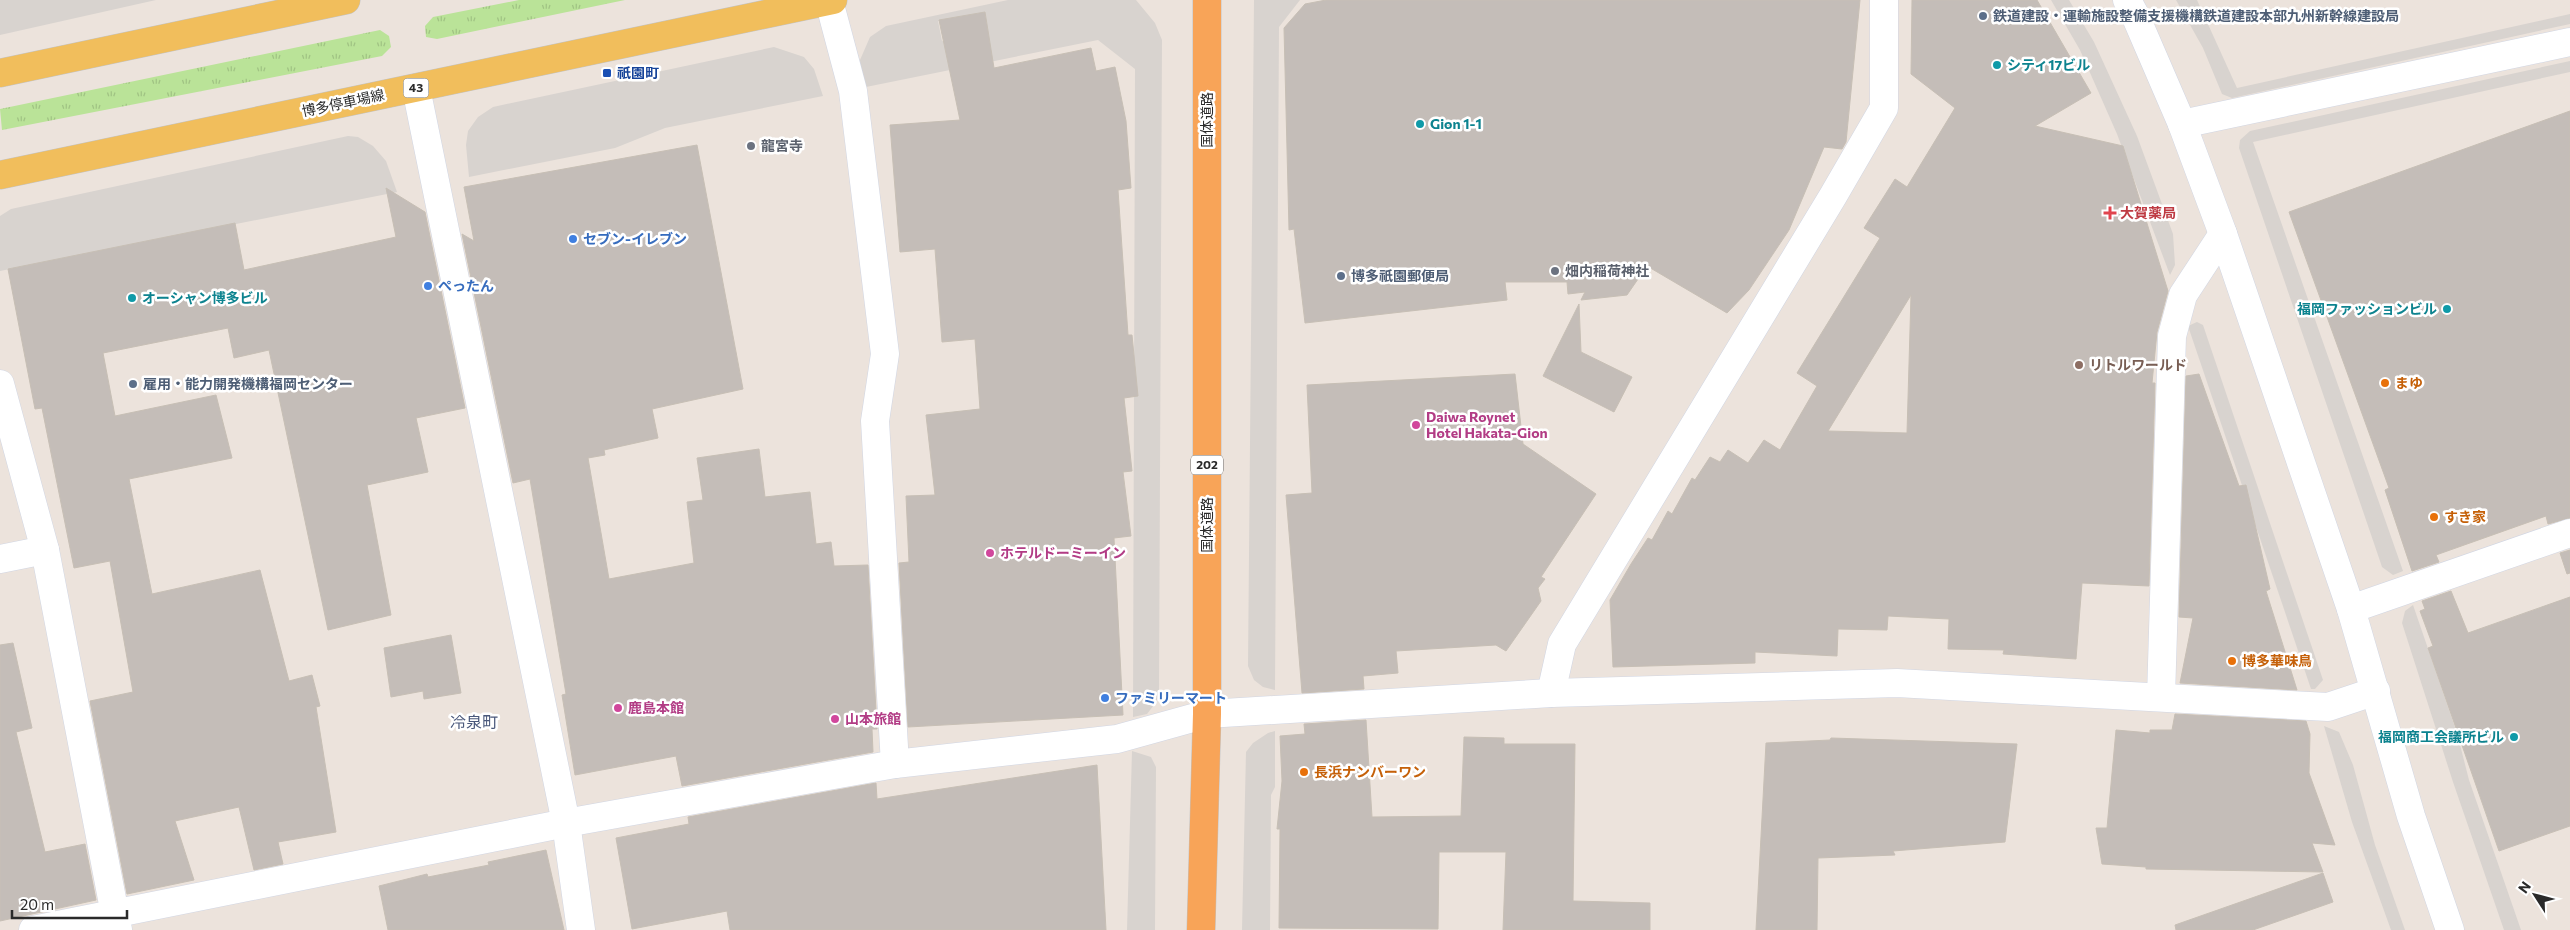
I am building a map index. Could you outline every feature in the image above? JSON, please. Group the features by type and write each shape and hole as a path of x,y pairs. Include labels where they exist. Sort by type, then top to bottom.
{"highway":[{"name":"国体道路","path":"1201,930 1206,714 1207,0"}],"main road":[{"path":"0,73 346,0"},
{"name":"博多停車場線","path":"0,175 831,0"}],"street":[{"path":"831,0 853,91 885,354 875,420 895,764"},
{"path":"1551,692 1562,644 1833,196 1884,108 1884,0"},
{"path":"2127,0 2136,15 2182,124 2223,234 2351,609 2411,816 2450,930"},
{"path":"2182,124 2570,42"},
{"path":"416,88 566,823 582,930"},
{"path":"2161,697 2172,336 2183,295 2223,234"},
{"path":"0,384 45,550 116,922"},
{"path":"2351,609 2570,533"},
{"path":"0,559 45,550"},
{"path":"33,930 116,922 566,823 895,764 1117,739 1206,714 1551,692 1897,683 2328,707 2376,691"}],"green space":[{"path":"519,0 625,0 437,39 426,37 425,26 433,17"},
{"path":"380,30 389,36 391,47 382,56 2,130 0,109"}],"shaded area":[{"path":"0,0 156,0 0,35"},
{"path":"1008,0 1136,0 1155,23 1162,40 1159,691 1157,701 1147,714 1133,717 1135,69 1098,40 861,88 860,60 870,37 886,26","holes":["985,12 988,33 942,41 938,21"]},
{"path":"1254,0 1300,0 1279,27 1275,690 1263,687 1254,680 1248,666"},
{"path":"2051,0 2069,0 2094,42 2137,136 2173,234 2175,265 2170,275 2117,134 2080,50"},
{"path":"2176,0 2197,0 2237,88 2570,14 2570,24 2232,98 2222,94 2203,48"},
{"path":"774,47 804,57 814,69 823,96 665,128 615,148 469,177 466,145 468,131 478,117 493,107"},
{"path":"2570,61 2570,72 2253,142 2403,571 2393,575 2382,567 2239,148 2240,140 2250,131"},
{"path":"348,136 358,137 373,146 386,161 397,192 0,271 0,216 11,209"},
{"path":"2197,322 2203,325 2323,680 2315,689 2311,689 2188,326"},
{"path":"2413,605 2457,733 2469,780 2521,930 2504,930 2453,782 2402,623 2405,611"},
{"path":"2324,726 2339,732 2353,765 2375,845 2405,930 2391,930 2352,822"},
{"path":"1275,731 1275,787 1271,795 1270,930 1242,930 1246,752 1253,743 1268,733"},
{"path":"1132,751 1151,757 1156,767 1155,930 1127,930"}],"building":[{"path":"1326,0 1860,0 1846,142 1842,149 1824,147 1789,230 1749,290 1727,313 1647,266 1627,295 1581,300 1585,292 1568,294 1567,282 1505,282 1507,300 1305,323 1294,229 1289,230 1284,28 1305,4"},
{"path":"1912,0 2037,0 2091,93 2035,126 2123,146 2168,291 2157,332 2152,383 2155,383 2149,586 2082,583 2076,659 2003,654 2004,650 1948,649 1949,619 1888,616 1887,630 1838,629 1837,656 1755,652 1755,663 1613,667 1610,600 1648,538 1652,540 1668,511 1672,514 1692,478 1695,480 1710,457 1720,462 1728,450 1748,463 1764,440 1780,450 1817,386 1797,373 1880,238 1864,228 1895,179 1907,187 1955,108 1911,74","holes":["1911,295 1907,433 1828,431"]},
{"path":"985,12 994,68 1091,48 1096,71 1115,67 1126,121 1131,188 1118,190 1128,335 1132,335 1138,396 1124,398 1132,471 1123,472 1131,536 1114,538 1123,715 908,727 899,563 909,562 906,496 935,495 926,415 980,409 975,339 942,342 935,249 900,252 890,125 960,120 939,20"},
{"name":"福岡ファッションビル","path":"2570,111 2570,518 2548,524 2546,516 2436,555 2439,562 2412,571 2385,490 2389,488 2289,212"},
{"path":"697,145 743,389 652,409 658,438 604,450 605,455 588,458 609,579 694,563 687,502 703,500 697,458 759,449 765,497 810,492 816,544 831,542 834,566 868,565 877,729 872,729 873,752 682,786 676,756 575,775 562,695 566,694 530,479 513,483 462,234 474,241 464,187"},
{"path":"386,188 425,212 465,408 416,418 428,472 367,485 391,615 328,630 269,350 234,358 228,328 103,353 115,416 216,395 232,458 129,479 152,594 260,570 289,681 312,675 320,706 316,707 336,832 278,842 283,864 254,870 239,807 175,821 194,880 127,894 90,701 133,692 110,561 74,568 42,408 35,409 8,269 235,223 244,270 396,237"},
{"path":"1579,304 1581,352 1632,377 1614,412 1543,376"},
{"path":"1515,374 1523,444 1596,494 1541,577 1545,579 1538,588 1541,601 1506,651 1496,645 1396,651 1398,673 1363,676 1364,689 1302,693 1286,495 1312,493 1307,385"},
{"path":"2199,374 2239,486 2246,485 2270,589 2266,591 2297,690 2180,683 2193,618 2179,617 2186,376"},
{"path":"2570,550 2570,573 2567,574 2560,553"},
{"name":"福岡商工会議所ビル","path":"2451,591 2468,633 2570,597 2570,826 2499,851 2428,648 2433,646 2420,611 2425,609 2422,601"},
{"path":"451,635 461,693 424,699 423,691 391,697 384,648"},
{"path":"13,643 32,728 16,732 45,852 85,844 96,900 0,921 0,645"},
{"path":"2175,714 2306,721 2310,734 2309,773 2335,845 2312,843 2323,872 2146,869 2146,867 2102,864 2096,828 2107,828 2116,730 2150,733 2150,730 2172,730"},
{"path":"1366,720 1372,817 1461,816 1464,737 1504,738 1504,744 1575,744 1573,901 1650,903 1650,930 1503,930 1506,852 1439,852 1438,929 1279,928 1280,829 1277,829 1282,781 1280,736 1305,734 1304,724"},
{"path":"1831,738 2017,744 2005,842 1893,851 1895,855 1818,858 1817,930 1756,930 1766,743 1830,740"},
{"path":"1097,765 1106,930 730,930 727,911 632,929 616,838 689,824 688,817 876,783 877,799"},
{"path":"546,850 564,930 388,930 379,886 427,874 428,877 489,865 488,862"},
{"path":"2323,873 2333,902 2253,930 2176,930 2175,925"}],"place":[{"name":"鉄道建設・運輸施設整備支援機構鉄道建設本部九州新幹線建設局","path":"1983,16"},
{"name":"シティ17ビル","path":"1997,65"},
{"name":"祇園町","path":"607,73"},
{"name":"Gion 1-1","path":"1420,124"},
{"name":"龍宮寺","path":"751,146"},
{"name":"大賀薬局","path":"2110,213"},
{"name":"セブン-イレブン","path":"573,239"},
{"name":"畑内稲荷神社","path":"1555,271"},
{"name":"博多祇園郵便局","path":"1341,276"},
{"name":"ぺったん","path":"428,286"},
{"name":"オーシャン博多ビル","path":"132,298"},
{"name":"福岡ファッションビル","path":"2447,309"},
{"name":"リトルワールド","path":"2079,365"},
{"name":"まゆ","path":"2385,383"},
{"name":"雇用・能力開発機構福岡センター","path":"133,384"},
{"name":"Daiwa Roynet Hotel Hakata-Gion","path":"1416,425"},
{"name":"すき家","path":"2434,517"},
{"name":"ホテルドーミーイン","path":"990,553"},
{"name":"博多華味鳥","path":"2232,661"},
{"name":"ファミリーマート","path":"1105,698"},
{"name":"鹿島本館","path":"618,708"},
{"name":"山本旅館","path":"835,719"},
{"name":"福岡商工会議所ビル","path":"2514,737"},
{"name":"長浜ナンバーワン","path":"1304,772"}],"district":[{"name":"冷泉町","path":"474,722"}]}
